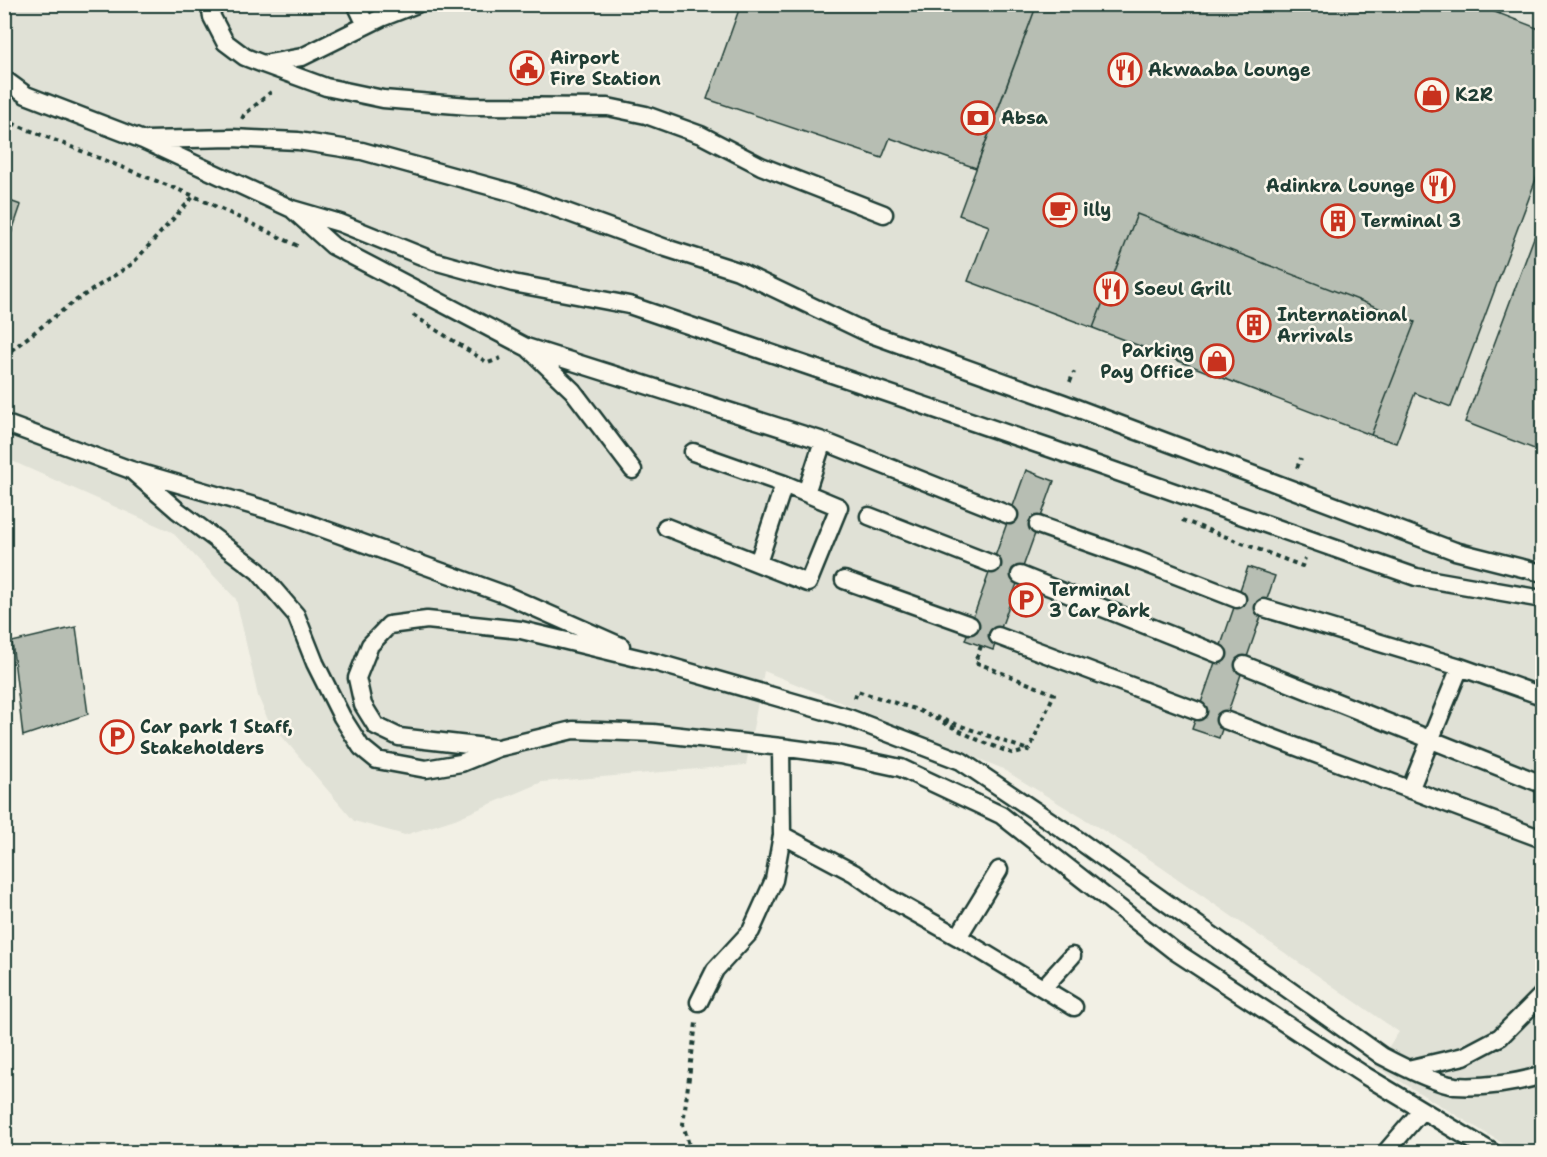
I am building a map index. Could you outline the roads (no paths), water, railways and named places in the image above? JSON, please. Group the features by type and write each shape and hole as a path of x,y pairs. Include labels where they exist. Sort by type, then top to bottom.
{"lane":[{"path":"210,4 212,17 225,42 245,57 326,87 383,99 469,106 608,106 646,115 701,135 761,166 884,214"},
{"path":"356,4 366,25"},
{"path":"263,64 302,57 366,25 417,4"},
{"path":"4,79 26,95 143,140 292,209 340,223 434,261 513,283 630,305 1052,449 1416,577 1542,599"},
{"path":"143,140 232,138 298,141 362,151 514,193 666,248 738,271 868,333 1063,403 1455,551 1542,573"},
{"path":"292,209 333,246 526,347 823,441 1010,515"},
{"path":"526,347 573,391 633,470"},
{"path":"4,423 131,470 288,516 506,595 658,663"},
{"path":"806,493 823,441"},
{"path":"666,527 808,583 839,507 784,484 693,452"},
{"path":"131,470 177,510 258,571 296,615 315,663 342,717 361,747 377,760 426,769 461,762 498,748 573,730 653,733 781,747 840,755 902,768 1001,815 1173,950 1364,1075 1492,1152"},
{"path":"758,563 784,484"},
{"path":"869,516 992,564"},
{"path":"1038,525 1237,599"},
{"path":"1020,575 1218,654"},
{"path":"844,580 970,626"},
{"path":"1264,608 1460,667 1542,696"},
{"path":"498,748 399,737 376,726 363,705 357,678 370,645 389,625 427,621 521,630 658,663 849,718 961,761 1074,837 1373,1049 1407,1070 1454,1086 1518,1083 1542,1076"},
{"path":"998,636 1198,711"},
{"path":"1244,665 1542,784"},
{"path":"1410,790 1460,667"},
{"path":"1225,720 1542,839"},
{"path":"699,1002 715,970 751,931 774,880 782,835 781,747"},
{"path":"782,835 854,873 889,898 1074,1007"},
{"path":"958,937 999,870"},
{"path":"1043,988 1072,956"},
{"path":"1407,1070 1464,1056 1500,1037 1542,995"},
{"path":"1386,1152 1422,1110"}],"place":[{"name":"Airport Fire Station","path":"527,68"},
{"name":"Akwaaba Lounge","path":"1125,70"},
{"name":"K2R","path":"1432,95"},
{"name":"Absa","path":"978,118"},
{"name":"Adinkra Lounge","path":"1438,186"},
{"name":"illy","path":"1060,210"},
{"name":"Terminal 3","path":"1338,221"},
{"name":"Soeul Grill","path":"1111,289"},
{"name":"International Arrivals","path":"1254,325"},
{"name":"Parking Pay Office","path":"1217,361"},
{"name":"Terminal 3 Car Park","path":"1026,600"},
{"name":"Car park 1 Staff, Stakeholders","path":"117,737"}]}
